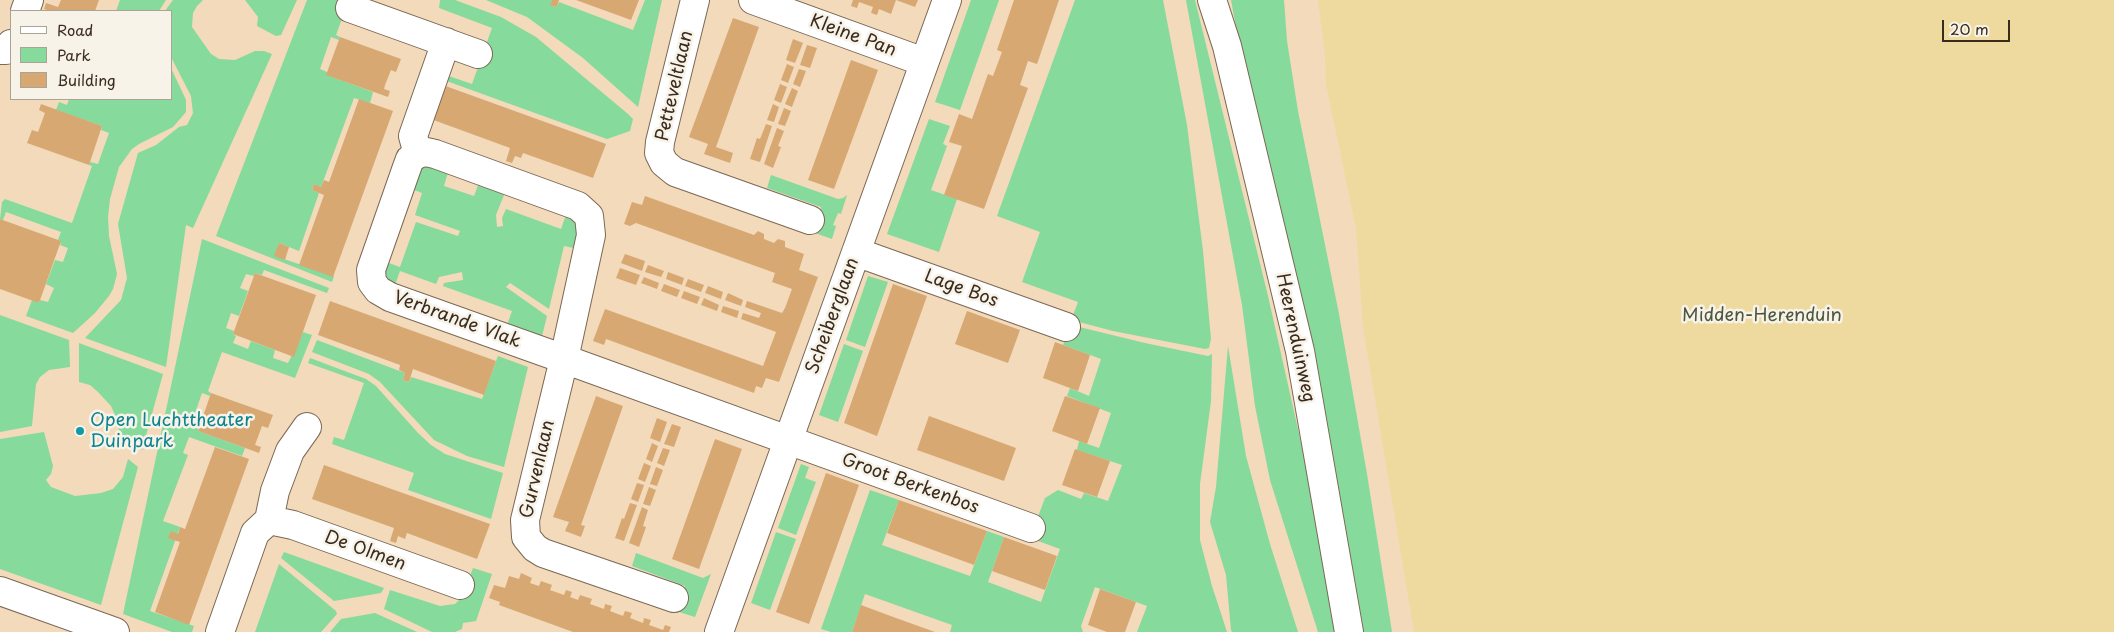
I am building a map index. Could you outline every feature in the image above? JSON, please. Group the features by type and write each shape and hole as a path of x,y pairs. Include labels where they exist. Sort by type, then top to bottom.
{"street":[{"name":"Petteveltlaan","path":"695,0 660,142 659,153 664,163 675,172 810,220"},
{"name":"Kleine Pan","path":"754,0 924,62"},
{"name":"Scheiberglaan","path":"722,631 788,440 946,0"},
{"name":"Heerenduinweg","path":"1212,0 1228,46 1300,351 1349,632"},
{"name":"Heerenduinweg","path":"1223,0 1228,46"},
{"path":"350,8 478,54"},
{"path":"446,42 413,136 418,154 426,152 436,154 578,206 589,216 591,235 564,359"},
{"name":"Verbrande Vlak","path":"418,154 410,160 374,258 371,270 372,282 378,290 390,297 788,440"},
{"name":"Lage Bos","path":"856,252 1066,327"},
{"name":"Gurvenlaan","path":"564,359 525,520 526,537 535,548 543,553 674,598"},
{"path":"220,632 255,533 269,520 275,491 290,451 307,427"},
{"name":"Groot Berkenbos","path":"788,440 1031,528"},
{"name":"De Olmen","path":"269,520 278,520 293,525 460,586"},
{"path":"0,591 115,632"}],"green space":[{"path":"120,0 166,0 160,10 116,10"},
{"path":"173,0 203,0 193,13 192,27 211,54 219,59 235,60 255,51 264,51 272,54 193,228 186,225 166,367 85,338 121,300 127,278 118,224 138,153 156,145 179,127 187,125 193,113 191,96 172,59 172,10 166,10"},
{"path":"245,0 297,0 281,35 276,36 257,26 258,17"},
{"path":"307,0 349,0 336,35 340,37 339,40 331,37 320,69 327,72 327,75 373,92 370,103 354,98 321,187 314,184 312,190 319,193 299,251 279,243 275,256 334,276 332,282 216,236"},
{"path":"440,0 455,0 501,17 536,37 633,119 630,131 607,139 441,79 443,74 472,84 492,28 439,8"},
{"path":"486,0 552,0 551,5 557,7 559,2 633,30 645,0 662,0 638,107 583,58 527,17"},
{"path":"971,0 999,0 960,110 935,102"},
{"path":"1075,0 1163,0 1187,125 1203,251 1211,339 1209,348 1205,349 1113,331 1079,322 1072,318 1078,302 1022,282 1040,232 997,216"},
{"path":"1186,0 1195,0 1268,296 1311,487 1336,632 1318,632 1270,480 1255,406 1242,305"},
{"path":"1231,0 1284,0 1287,41 1298,111 1339,314 1392,632 1360,632 1337,481 1314,361 1237,33"},
{"path":"172,70 186,100 186,112 173,127 132,149 119,167 110,199 108,217 109,236 117,274 113,289 95,313 73,333 26,316 32,300 39,303 40,300 48,302 54,288 46,284 55,260 63,262 68,248 60,245 61,242 58,240 61,232 6,212 3,220 0,219 2,202 5,199 72,223 92,166 89,165 90,162 98,164 109,133 101,130 102,126 56,110 59,102 67,105 69,100 172,100"},
{"path":"929,119 950,126 943,144 947,146 931,190 957,199 939,252 887,234"},
{"path":"428,165 449,169 444,186 474,196 480,180 506,190 496,215 497,227 503,226 502,218 506,209 561,229 567,212 577,217 578,249 564,246 549,309 510,283 506,287 547,316 541,340 506,328 512,311 443,286 444,283 463,280 462,272 439,277 436,284 400,271 394,288 384,279 383,261 400,267 416,222 458,236 460,231 415,215 422,193 409,188 421,168"},
{"path":"771,175 838,199 847,195 841,214 838,213 833,225 836,226 832,239 812,232 821,207 767,188"},
{"path":"202,239 329,288 327,293 264,270 262,275 255,273 254,276 246,274 240,288 248,291 239,316 231,313 226,328 234,331 233,334 236,336 233,343 248,349 251,341 275,350 273,358 288,363 303,332 312,335 295,378 222,352 208,391 211,393 210,396 202,393 191,425 199,428 198,431 245,448 242,456 189,437 183,453 188,455 163,521 180,527 150,611 194,626 192,632 172,632 123,614"},
{"path":"868,276 888,282 865,347 846,340"},
{"path":"0,315 69,340 70,367 49,370 40,377 36,384 32,426 0,432"},
{"path":"1071,325 1208,356 1212,354 1211,401 1200,484 1200,540 1227,632 1137,632 1147,606 1095,587 1081,626 1083,632 950,632 952,625 865,594 852,632 831,632 821,629 870,490 899,500 882,545 970,576 987,531 1004,537 988,582 1041,602 1060,549 1030,538 1045,498 1058,490 1081,499 1084,493 1108,501 1122,465 1077,450 1079,441 1099,448 1111,413 1067,396 1070,388 1089,396 1101,359 1063,345"},
{"path":"317,340 405,373 403,380 409,382 411,377 482,399 498,356 528,367 504,467 467,456 434,440 380,382 369,374 312,352"},
{"path":"79,343 163,374 142,450 121,440 116,417 111,406 90,385 79,382"},
{"path":"844,344 863,351 838,422 819,415"},
{"path":"1228,346 1246,456 1270,544 1298,632 1232,632 1231,630 1226,575 1210,522 1216,487"},
{"path":"310,358 366,379 376,386 418,433 445,454 503,473 491,519 408,490 414,473 332,444 334,437 344,440 364,383 308,363"},
{"path":"44,432 53,466 51,474 46,480 51,487 75,496 101,493 113,489 123,477 128,459 138,467 101,605 0,569 0,439"},
{"path":"801,464 809,467 805,478 816,482 796,535 778,528"},
{"path":"776,532 796,539 770,610 751,603"},
{"path":"284,552 384,588 381,593 334,601 281,558"},
{"path":"636,553 703,578 711,574 695,617 676,611 685,586 632,566"},
{"path":"279,564 336,611 337,614 321,632 255,632"},
{"path":"473,568 492,574 476,621 463,623 462,629 455,632 432,632 384,609 390,590 440,606 455,604 462,597"},
{"path":"375,613 417,632 330,632 341,619"}],"sand":[{"name":"Midden-Herenduin","path":"1318,0 2114,0 2114,632 1414,632 1363,327 1356,228 1326,84 1325,54"}],"building":[{"path":"61,0 99,0 95,10 44,9 46,3 58,7"},
{"path":"552,0 559,0 557,7 550,5"},
{"path":"576,0 639,0 631,20"},
{"path":"853,0 896,0 891,14 879,9 877,15 871,13 873,7 859,2 857,8 851,6"},
{"path":"896,0 918,0 915,7"},
{"path":"1014,0 1059,0 1037,64 1028,61 1020,85 1028,88 984,209 944,195 962,146 949,142 959,114 972,119 988,74 993,76 1002,52 997,50"},
{"path":"733,18 759,27 716,147 733,153 730,163 704,154 708,144 689,137"},
{"path":"340,37 401,59 396,72 391,70 385,85 384,89 390,91 388,97 326,75"},
{"path":"793,39 803,43 795,63 786,60"},
{"path":"807,45 817,48 810,68 800,65"},
{"path":"851,60 878,70 834,189 808,180"},
{"path":"787,64 794,67 788,83 781,80"},
{"path":"799,69 806,71 800,87 793,84"},
{"path":"440,84 606,144 593,178 523,153 521,158 515,156 512,163 506,161 510,148 428,118"},
{"path":"780,84 787,87 781,103 774,100"},
{"path":"792,88 798,91 792,107 785,104"},
{"path":"359,99 393,111 333,277 299,265 324,195 312,190 314,184 321,187 324,180 329,182"},
{"path":"41,104 102,126 89,165 27,143 32,130 38,132 45,113 39,110"},
{"path":"773,104 779,107 774,122 767,120"},
{"path":"784,108 791,111 785,126 778,124"},
{"path":"766,124 772,126 760,162 750,159 757,138 760,139"},
{"path":"777,128 784,131 778,146 781,147 773,168 764,164"},
{"path":"645,196 754,235 758,231 764,234 764,239 774,243 778,239 785,241 785,247 804,254 799,270 818,277 779,382 766,378 762,388 756,386 754,393 606,339 604,345 593,341 605,309 763,366 776,332 741,319 743,313 759,318 761,313 745,307 747,301 782,313 792,289 772,282 775,273 636,223 630,226 624,224 632,202 642,205"},
{"path":"0,219 61,241 39,303 0,289"},
{"path":"279,243 289,247 285,260 274,256"},
{"path":"625,254 645,261 642,271 621,263"},
{"path":"648,265 664,271 661,277 645,272"},
{"path":"620,268 640,275 636,285 616,278"},
{"path":"668,272 684,278 682,285 666,279"},
{"path":"255,273 316,295 294,357 233,334"},
{"path":"644,277 659,283 657,289 641,283"},
{"path":"688,279 704,285 701,292 685,286"},
{"path":"664,284 680,290 677,297 661,291"},
{"path":"893,284 927,296 877,436 844,423"},
{"path":"708,286 723,292 721,299 705,293"},
{"path":"684,291 700,297 697,304 681,298"},
{"path":"728,293 743,300 741,306 725,300"},
{"path":"704,298 719,305 717,311 701,305"},
{"path":"330,301 496,361 484,395 413,369 409,382 403,380 405,373 399,370 400,365 318,335"},
{"path":"723,306 739,311 737,318 721,312"},
{"path":"967,311 1020,330 1008,363 955,344"},
{"path":"1055,342 1090,355 1078,391 1043,378"},
{"path":"211,393 273,415 268,428 262,426 255,445 261,447 259,453 198,431"},
{"path":"596,396 623,406 581,525 585,526 581,537 565,531 569,522 553,517"},
{"path":"1065,396 1100,408 1087,444 1052,431"},
{"path":"929,416 1016,448 1004,481 917,450"},
{"path":"657,418 667,422 660,442 650,438"},
{"path":"672,424 681,427 674,447 664,444"},
{"path":"715,439 742,449 699,569 672,559"},
{"path":"652,443 658,446 652,462 646,459"},
{"path":"215,447 249,459 189,625 155,612 180,542 168,538 171,531 178,534 180,527 185,529"},
{"path":"663,448 670,450 664,466 657,463"},
{"path":"1075,449 1110,461 1097,497 1062,485"},
{"path":"644,463 651,466 645,482 638,479"},
{"path":"324,465 490,524 477,559 407,533 405,539 398,536 396,543 390,541 394,528 312,499"},
{"path":"656,467 663,470 657,486 650,484"},
{"path":"826,473 859,485 809,624 776,612"},
{"path":"637,483 644,485 638,502 631,499"},
{"path":"649,487 656,490 650,506 643,504"},
{"path":"899,500 987,531 974,565 887,533"},
{"path":"630,503 637,505 624,541 615,538"},
{"path":"642,507 648,510 643,526 646,527 639,547 629,543"},
{"path":"1004,537 1057,556 1045,590 992,571"},
{"path":"521,573 532,578 530,583 539,586 541,581 552,585 550,590 564,595 566,590 572,592 570,597 578,600 580,595 592,599 590,604 604,609 605,604 612,606 610,611 623,616 625,611 632,613 630,618 643,623 644,618 651,620 649,625 663,630 665,625 671,627 669,632 573,632 499,605 500,602 489,598 494,585 505,588 509,576 519,579"},
{"path":"1100,589 1136,602 1125,632 1107,632 1088,625"},
{"path":"861,605 896,618 935,632 852,632"}],"place":[{"name":"Open Luchttheater Duinpark","path":"80,431"}]}
